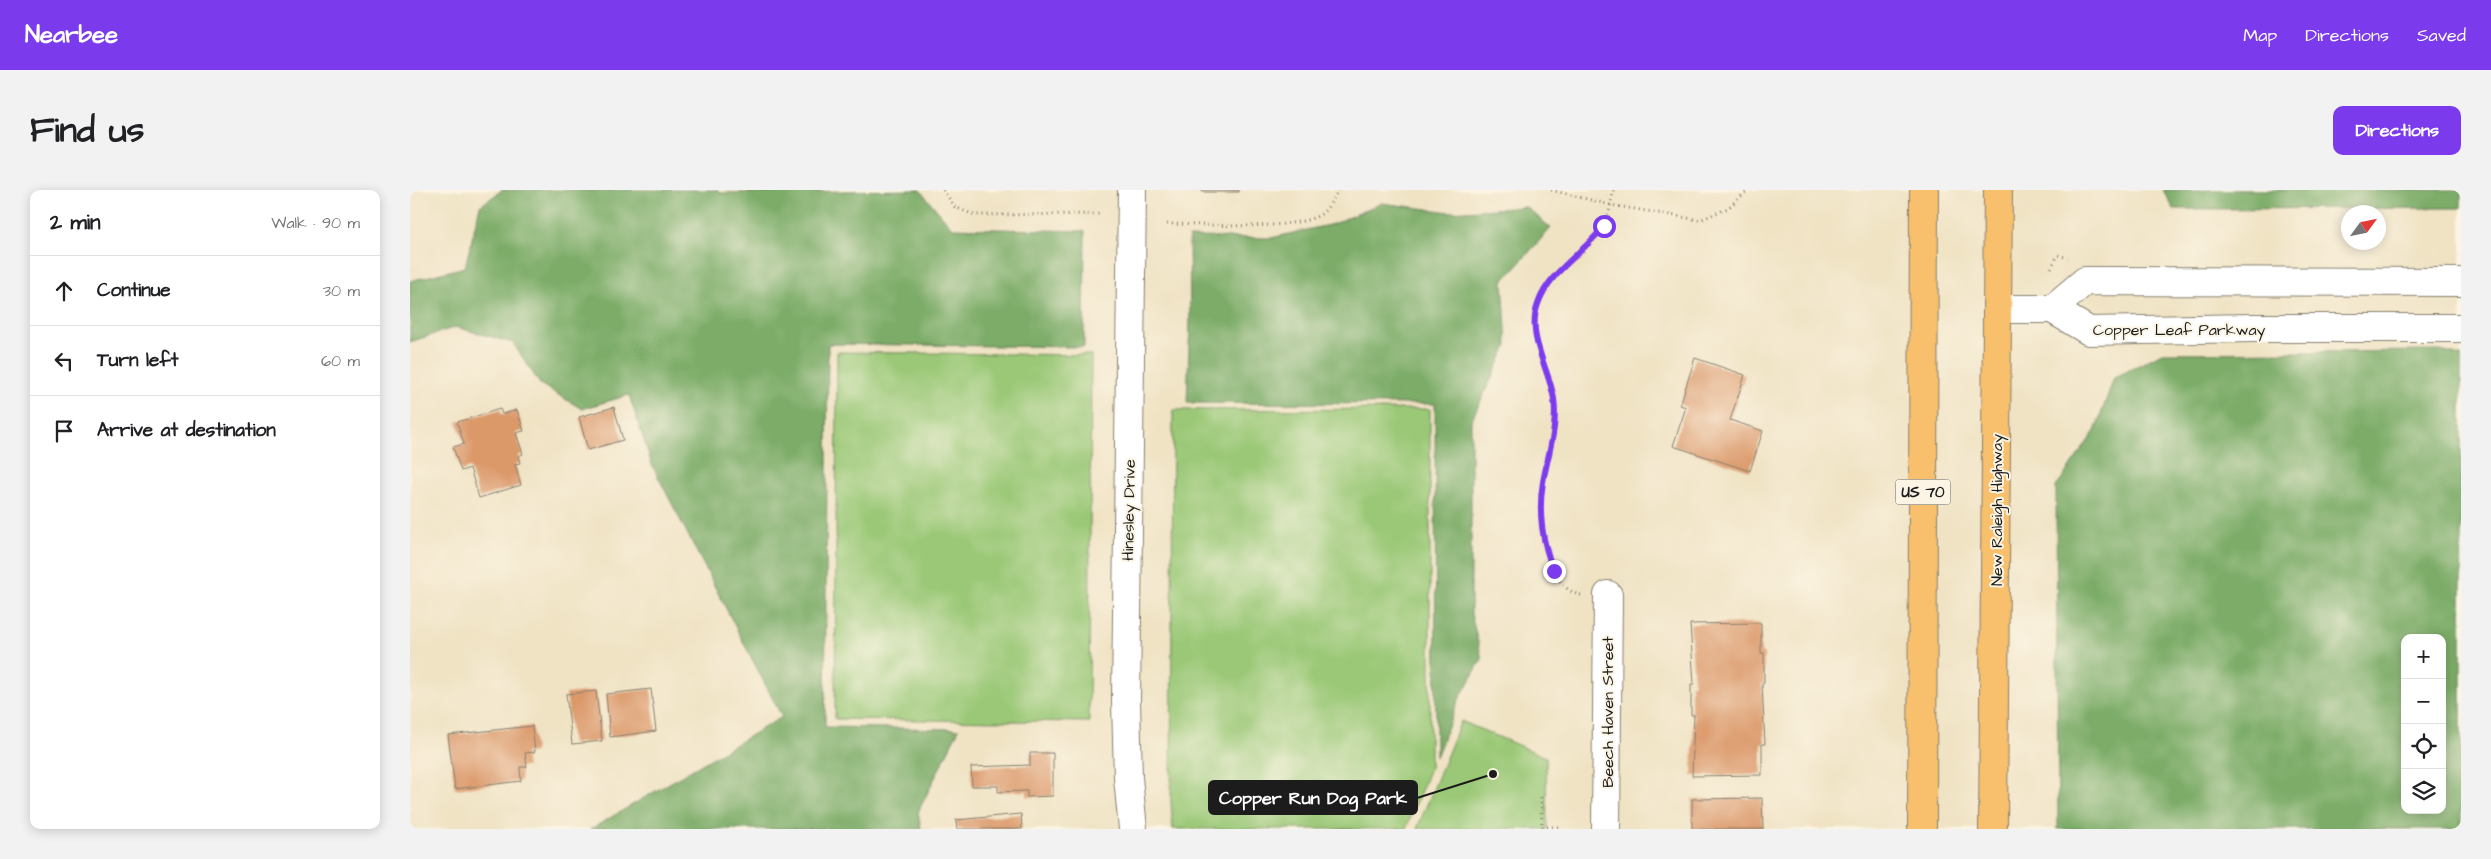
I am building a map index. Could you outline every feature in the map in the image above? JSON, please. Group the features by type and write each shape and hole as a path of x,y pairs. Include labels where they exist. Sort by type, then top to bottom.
{"highway":[{"name":"US 70","path":"1922,829 1924,190"},
{"name":"New Raleigh Highway","path":"1994,829 1998,190"}],"street":[{"name":"Hinesley Drive","path":"1132,190 1126,702 1128,778 1133,829"},
{"path":"1998,309 2052,309 2085,281 2461,282"},
{"name":"Copper Leaf Parkway","path":"2052,309 2089,332 2252,328 2461,328"},
{"name":"Beech Haven Street","path":"1598,595 1606,829"}],"path":[{"path":"943,190 955,207 974,215 1102,214"},
{"path":"1167,224 1265,224 1305,221 1321,214 1339,190"},
{"path":"1551,190 1611,205 1700,220 1716,215 1728,208 1748,190"},
{"path":"1598,595 1571,592 1560,584 1551,564 1545,540 1541,496 1555,412 1552,388 1537,343 1535,320 1538,303 1547,286 1598,235 1604,226 1614,190"},
{"path":"1541,796 1542,828 1562,827"}],"green space":[{"path":"502,190 717,190 721,193 920,190 952,228 1085,231 1084,347 828,344 825,727 959,729 918,812 921,829 591,829 782,717 652,465 629,395 582,409 540,384 513,343 456,327 410,342 410,281 465,267 480,206"},
{"path":"2163,190 2461,190 2461,208 2386,208 2386,205 2341,205 2341,208 2174,209"},
{"path":"1382,203 1450,212 1526,207 1551,228 1503,281 1507,346 1471,421 1471,614 1482,659 1458,701 1436,757 1435,404 1187,403 1190,319 1189,237 1271,238 1333,224"},
{"path":"2441,351 2461,356 2461,829 2058,829 2056,487 2095,431 2114,378 2162,353"},
{"path":"837,352 1091,355 1089,722 835,719"},
{"path":"1430,409 1430,768 1406,829 1173,829 1171,802 1173,410"},
{"path":"1461,721 1546,757 1547,829 1417,829"}],"building":[{"path":"1202,190 1239,190 1239,192 1202,192"},
{"path":"1695,358 1745,375 1730,420 1763,431 1750,471 1673,446 1686,407 1680,405"},
{"path":"614,407 623,440 588,450 579,417"},
{"path":"500,409 502,414 517,410 524,431 516,433 523,454 518,456 520,463 515,464 521,485 479,498 470,468 461,471 453,447 464,444 457,422"},
{"path":"1761,623 1761,653 1764,653 1764,683 1762,684 1765,744 1762,744 1762,775 1692,776 1694,715 1691,715 1691,684 1694,684 1690,624"},
{"path":"651,689 656,731 610,737 606,694"},
{"path":"596,691 602,741 572,744 566,694"},
{"path":"532,726 535,752 525,753 527,767 520,767 521,781 455,789 448,735"},
{"path":"1030,753 1053,753 1053,796 1027,797 1027,791 998,792 998,786 972,786 971,767 1030,765"},
{"path":"1762,798 1763,829 1692,829 1692,799"},
{"path":"1021,814 1022,829 957,829 956,820"}],"place":[{"name":"Copper Run Dog Park","path":"1493,774"}],"route":[{"path":"1554,571 1545,540 1541,513 1541,496 1555,412 1549,376 1537,343 1536,311 1547,286 1598,235 1604,226"}]}
